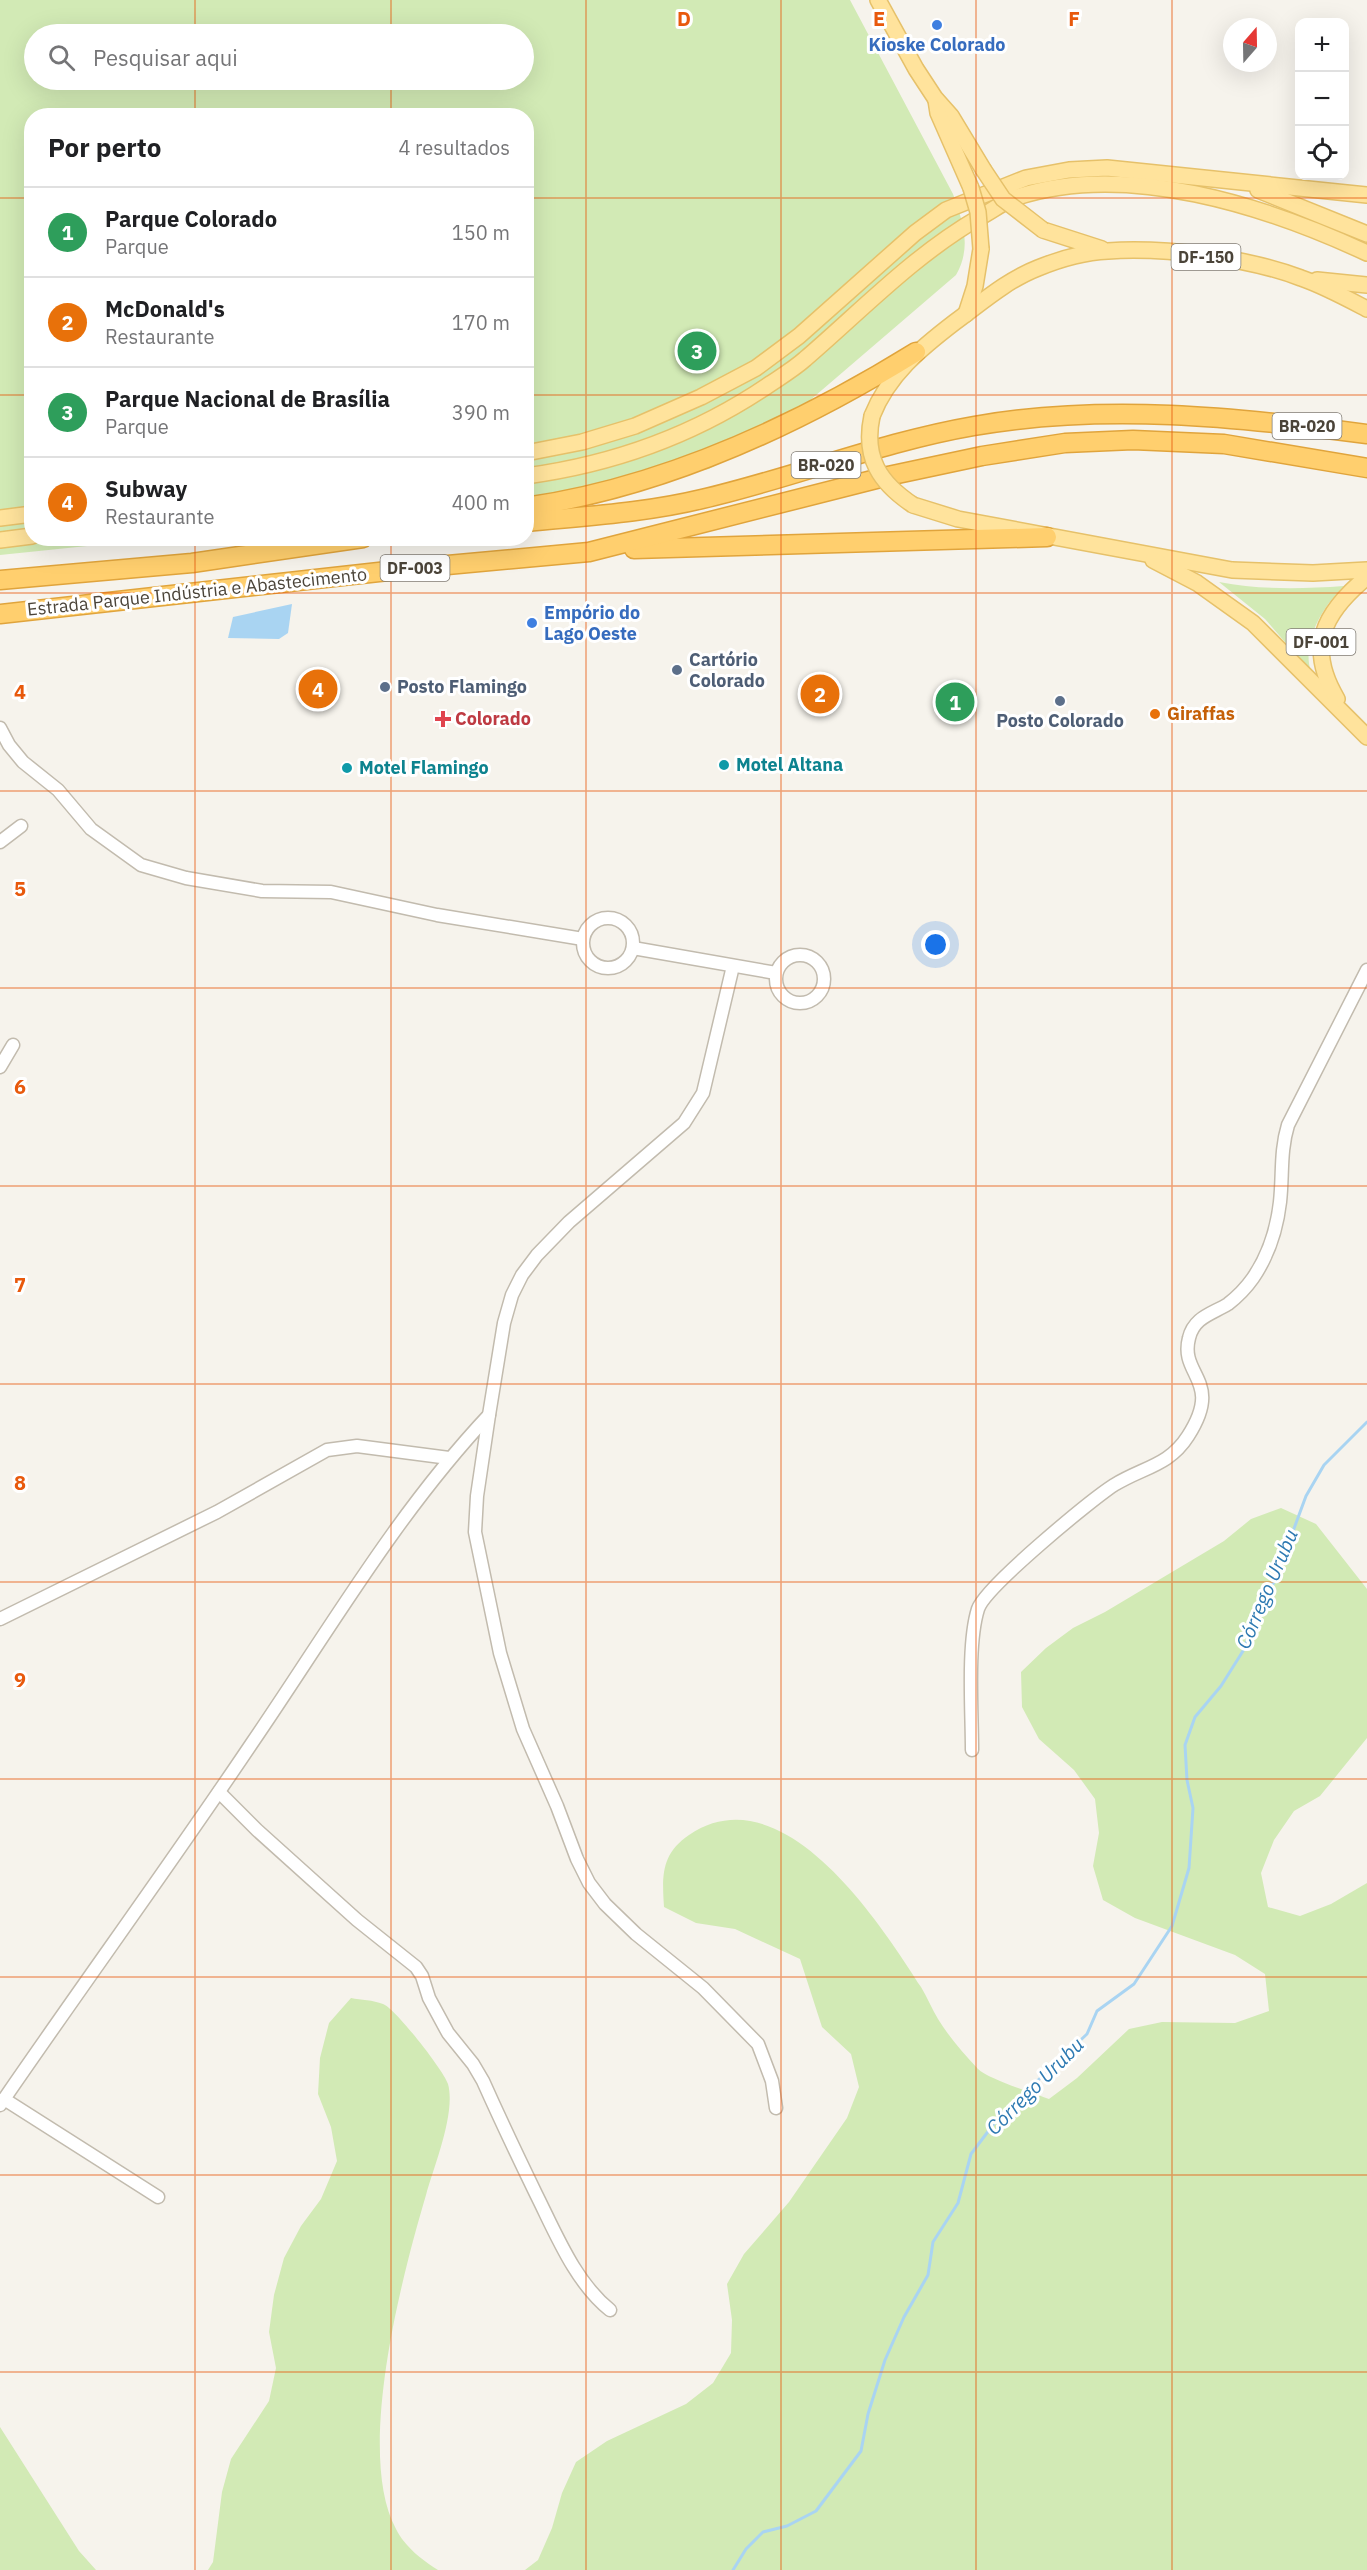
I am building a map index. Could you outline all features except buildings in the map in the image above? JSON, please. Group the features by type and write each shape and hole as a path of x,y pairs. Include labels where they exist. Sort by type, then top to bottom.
{"highway":[{"path":"534,505 627,486 693,462 813,411 916,352"},
{"name":"BR-020","path":"534,521 616,514 701,500 760,485 916,437 975,425 1053,416 1116,413 1191,416 1367,434"},
{"name":"BR-020","path":"608,549 888,476 982,456 1065,443 1133,440 1224,444 1367,468"},
{"path":"608,549 714,548 1047,537"},
{"name":"Estrada Parque Indústria e Abastecimento","path":"0,580 192,563 308,546"},
{"name":"Estrada Parque Indústria e Abastecimento","path":"0,614 608,549"}],"main road":[{"path":"878,0 916,69 935,98 951,116 982,170 1003,199 1043,230 1108,251"},
{"path":"935,98 938,113 963,170 978,212 981,249 975,286 966,314"},
{"path":"534,451 582,442 635,426 701,398 756,368 799,336 915,233 946,210 1026,178 1069,170 1107,168 1367,195"},
{"path":"1240,183 1367,234"},
{"path":"534,474 599,462 652,447 705,423 755,394 802,362 915,260 948,235 1015,198 1054,187 1122,185 1167,190 1233,202 1329,236 1367,253"},
{"name":"DF-150","path":"1367,285 1302,278 1252,264 1180,254 1108,251 1059,260 1036,268 1014,280 916,352 884,392 869,441 875,466 887,486 916,502 958,519 1232,570 1313,573 1367,570"},
{"path":"876,415 892,390 926,357 1001,298 1034,278 1072,264 1180,254"},
{"name":"DF-150","path":"1302,278 1367,309"},
{"path":"0,518 24,515"},
{"path":"0,540 24,537"},
{"name":"DF-001","path":"1140,553 1229,603 1253,623 1367,737"},
{"name":"DF-001","path":"1348,717 1326,681 1320,663 1321,642 1322,635 1336,608 1347,593 1367,577"}],"street":[{"path":"0,728 9,745 23,762 58,790 91,829 141,864 186,878 262,891 331,892 437,915 583,939"},
{"path":"0,842 21,826"},
{"path":"602,918 612,918 622,921 629,928 633,938 633,948 630,957 622,964 613,968 603,968 587,958 583,948 583,939 586,930 593,922 602,918"},
{"path":"633,948 776,973"},
{"path":"796,954 806,955 820,964 824,971 823,990 807,1003 797,1004 787,1000 780,993 776,983 776,973 787,958 796,954"},
{"path":"733,966 703,1093 694,1110 684,1123 569,1222 537,1255 522,1275 512,1295 504,1323 475,1518 479,1554 509,1685 524,1729 589,1883 605,1904 636,1934 703,1988 758,2044 772,2081 776,2108"},
{"path":"972,1749 973,1646 979,1606 997,1584 1096,1498 1115,1484 1170,1458 1188,1436 1198,1417 1204,1393 1187,1349 1192,1329 1203,1317 1240,1294 1261,1265 1273,1234 1280,1201 1282,1143 1288,1125 1367,970"},
{"path":"0,1067 13,1045"},
{"path":"158,2197 2,2102 219,1792 364,1574 449,1458 489,1415"},
{"path":"0,1619 217,1512 327,1450 357,1446 449,1458"},
{"path":"219,1792 257,1830 357,1920 398,1951 422,1976 442,2024 483,2081 570,2260 586,2286 610,2310"}],"green space":[{"path":"0,0 850,0 953,194 963,225 965,244 961,265 956,275 780,426 709,469 591,493 534,499 534,108 24,108 24,546 87,546 0,555"},
{"path":"1219,582 1281,588 1344,586 1336,594 1316,625 1309,649 1311,672 1265,619"},
{"path":"948,685 970,688 964,719 940,716"},
{"path":"1281,1508 1316,1524 1367,1589 1367,1738 1320,1796 1294,1811 1274,1840 1261,1873 1268,1907 1300,1916 1331,1904 1367,1883 1367,2570 525,2570 538,2560 552,2528 562,2493 576,2462 607,2441 686,2404 713,2383 731,2353 732,2320 727,2284 744,2254 789,2202 847,2118 859,2087 851,2054 822,2027 800,1959 735,1929 696,1923 664,1907 665,1866 673,1850 689,1835 724,1821 759,1823 792,1838 824,1863 854,1893 903,1959 947,2032 978,2069 1001,2081 1049,2099 1077,2078 1129,2029 1162,2022 1235,2023 1269,2011 1265,1974 1235,1955 1135,1918 1103,1900 1093,1866 1099,1833 1095,1799 1074,1770 1039,1739 1022,1707 1021,1672 1046,1648 1073,1628 1105,1612 1224,1541 1251,1519"},
{"path":"351,1998 383,2004 398,2016 445,2077 450,2096 447,2124 416,2229 395,2316 381,2411 380,2456 385,2496 396,2529 414,2552 438,2570 208,2570 213,2562 222,2492 231,2459 269,2401 276,2368 269,2332 274,2295 284,2258 301,2226 321,2199 337,2161 331,2127 318,2094 320,2058 329,2023"},
{"path":"0,2427 79,2551 96,2570 0,2570"}],"water":[{"path":"292,604 288,633 279,639 228,638 233,617"}],"waterway":[{"name":"Córrego Urubu","path":"733,2570 746,2549 763,2532 787,2526 816,2511 861,2451 868,2414 885,2360 904,2317 928,2275 933,2242 958,2203 971,2154 999,2117 1087,2034 1097,2011 1134,1984 1172,1926 1189,1868 1193,1808 1187,1780 1185,1745 1195,1717 1221,1686 1243,1651 1256,1617 1275,1580 1306,1496 1324,1465 1367,1422"}],"place":[{"name":"Kioske Colorado","path":"937,25"},
{"name":"Parque Nacional de Brasília","path":"697,351"},
{"name":"Empório do Lago Oeste","path":"532,623"},
{"name":"Cartório Colorado","path":"677,670"},
{"name":"Posto Flamingo","path":"385,687"},
{"name":"Subway","path":"318,689"},
{"name":"McDonald's","path":"820,694"},
{"name":"Posto Colorado","path":"1060,701"},
{"name":"Parque Colorado","path":"955,702"},
{"name":"Giraffas","path":"1155,714"},
{"name":"Colorado","path":"443,719"},
{"name":"Motel Altana","path":"724,765"},
{"name":"Motel Flamingo","path":"347,768"}]}
